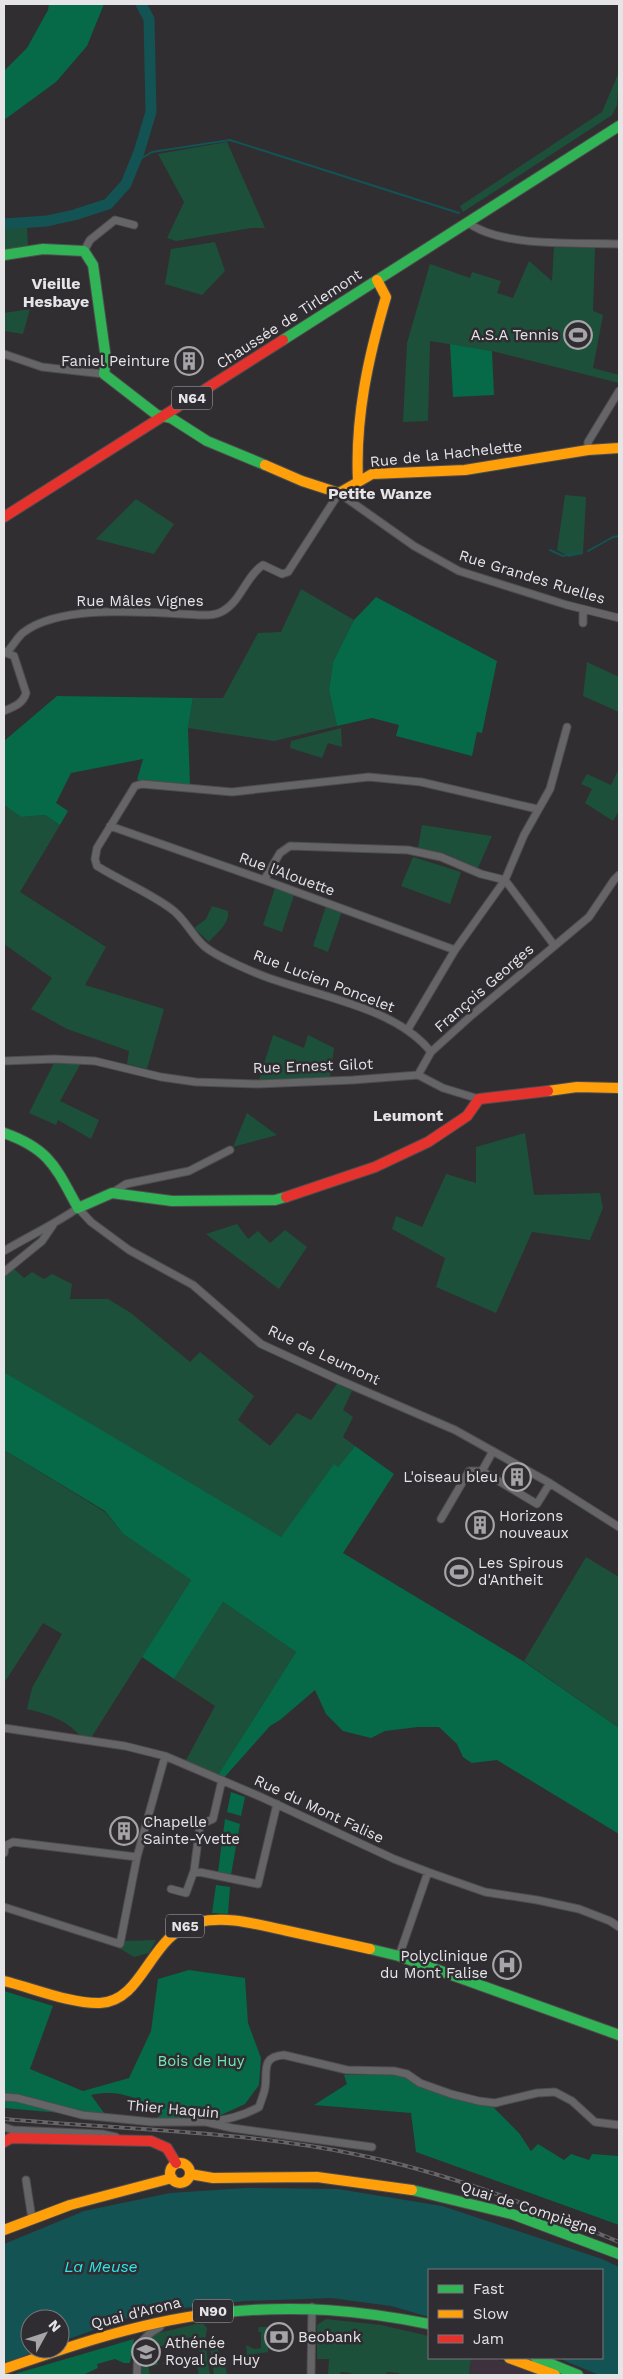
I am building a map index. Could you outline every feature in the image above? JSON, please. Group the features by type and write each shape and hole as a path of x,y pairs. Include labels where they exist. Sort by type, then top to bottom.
{"main road":[{"name":"Chaussée de Tirlemont","path":"589,145 614,122 619,114"},
{"name":"Chaussée de Tirlemont","path":"4,517 619,126"},
{"path":"4,255 42,250 84,251 93,265 106,359 104,374 157,415 171,418 207,441 302,481 339,493"},
{"path":"358,481 357,461 366,370 386,298 377,280"},
{"name":"Rue de la Hachelette","path":"339,493 372,474 465,470 588,450 619,448"},
{"path":"78,1208 112,1193 172,1201 275,1200 332,1183 375,1167 428,1142 467,1116 479,1099 577,1087 619,1088"},
{"name":"Rue de Leumont","path":"4,1133 32,1143 45,1153 57,1168 78,1208"},
{"name":"N65","path":"4,1981 87,2004 105,2004 116,2000 129,1991 163,1943 176,1931 198,1922 219,1918 257,1924 399,1956 619,2035"},
{"path":"8,2137 162,2144 172,2152 176,2164"},
{"path":"184,2163 190,2170 190,2174 185,2182 180,2183 172,2178 170,2170 176,2164 184,2163"},
{"name":"Quai de Compiègne","path":"190,2174 211,2178 252,2176 324,2178 391,2185 457,2199 510,2214 619,2254"},
{"path":"4,2230 99,2196 172,2178"},
{"name":"Quai d'Arona","path":"4,2369 99,2337 158,2321 207,2312 312,2310 380,2314 428,2324"},
{"name":"Quai d'Arona","path":"6,2375 63,2355 160,2327 204,2320 312,2310 364,2318 428,2332"},
{"path":"512,2359 555,2375"},
{"path":"538,2359 578,2375"}],"street":[{"path":"84,251 90,240 115,220 134,225"},
{"path":"467,222 476,229 522,241 619,244"},
{"path":"4,354 42,368 104,374"},
{"path":"588,450 588,442 619,391"},
{"name":"Rue Grandes Ruelles","path":"339,493 414,546 459,571 583,609 619,618"},
{"name":"Rue Mâles Vignes","path":"4,711 18,705 26,692 14,656 6,652 23,632 46,620 66,615 141,612 210,615 223,612 257,569 263,565 282,574 288,572 339,493"},
{"path":"583,609 584,623"},
{"path":"408,1028 455,950 505,880 537,809 550,789 567,727"},
{"name":"Rue Lucien Poncelet","path":"431,1052 421,1039 408,1028 332,998 276,981 212,953 201,944 172,909 97,866 94,859 97,848 135,786 142,784 232,792 369,777 421,782 537,809"},
{"name":"Rue l'Alouette","path":"110,826 455,950"},
{"path":"264,880 280,853 290,846 408,850 441,857 481,874 505,880 554,945"},
{"name":"François Georges","path":"418,1075 431,1052 588,917 619,875"},
{"name":"Rue Ernest Gilot","path":"4,1061 95,1060 160,1077 196,1082 258,1084 418,1075"},
{"path":"418,1075 443,1088 479,1099"},
{"path":"112,1193 126,1184 189,1171 230,1150"},
{"path":"4,1251 33,1233 53,1225 78,1208"},
{"name":"Rue de Leumont","path":"78,1208 91,1222 129,1250 194,1285 261,1344 455,1430 550,1483 619,1527"},
{"path":"4,1272 42,1241 53,1225"},
{"path":"482,1471 493,1451"},
{"path":"441,1519 470,1471 482,1471 537,1504 550,1483"},
{"name":"Rue du Mont Falise","path":"4,1728 125,1746 165,1756 276,1804 394,1859 428,1872 485,1892 579,1909 610,1921 619,1927"},
{"path":"4,1908 120,1944 137,1857 165,1756"},
{"path":"171,1889 186,1893 194,1871 200,1824 213,1819 222,1780"},
{"path":"194,1871 258,1884 276,1804"},
{"path":"4,1853 5,1846 13,1842 137,1857"},
{"path":"399,1956 428,1872"},
{"path":"206,2122 243,2116 258,2108 266,2088 265,2073 268,2062 275,2055 284,2055 347,2070 394,2070 451,2094 495,2103 555,2092 572,2101 595,2122 619,2125"},
{"name":"Thier Haquin","path":"4,2097 17,2098 82,2115 152,2122 206,2122 262,2132 372,2147"},
{"path":"4,2127 8,2137"},
{"path":"26,2180 32,2219"},
{"path":"311,2375 312,2310"},
{"path":"137,2375 138,2346 147,2335 160,2327"}],"shaded area":[{"path":"471,2359 496,2359 540,2375 469,2375"}],"green space":[{"path":"49,4 104,4 87,46 56,82 4,120 4,71 27,48 48,10"},
{"path":"619,72 617,105 612,115 463,212 460,206 602,112"},
{"path":"227,142 265,228 251,228 176,241 167,238 184,202 158,154"},
{"path":"14,225 27,226 28,248 4,251 4,228"},
{"path":"215,242 225,271 202,295 165,284 171,249"},
{"path":"554,247 595,248 593,311 603,315 593,368 619,375 619,383 492,351 430,341 428,421 403,422 407,343 430,264 470,278 472,272 501,281 497,293 513,298 529,261 552,281"},
{"path":"30,309 23,334 4,331 4,313"},
{"path":"450,344 492,351 494,395 453,397"},
{"path":"565,495 586,497 583,554 569,557 557,550"},
{"path":"136,499 174,524 154,554 96,539"},
{"path":"301,589 354,620 333,662 329,690 337,726 274,741 188,728 193,698 223,698 258,633 281,632"},
{"path":"376,597 497,661 482,733 477,732 472,756 396,736 399,725 372,718 337,726 329,690 333,662 354,620"},
{"path":"587,662 619,677 619,712 583,696"},
{"path":"57,696 193,698 188,728 190,785 137,780 143,759 71,773 56,803 68,811 60,825 45,815 21,817 4,805 4,741"},
{"path":"341,728 342,747 328,743 322,758 290,748 291,741"},
{"path":"619,769 619,811 613,821 585,803 592,789 581,784 587,774 611,785"},
{"path":"4,805 21,817 45,815 60,825 20,892 106,947 85,985 164,1009 147,1069 127,1064 129,1051 67,1029 31,1009 52,978 4,944"},
{"path":"422,825 492,836 478,868 444,853 418,848"},
{"path":"413,857 461,872 450,904 401,886"},
{"path":"275,888 294,895 282,932 263,925"},
{"path":"212,906 228,911 228,916 225,924 209,942 194,928 206,919"},
{"path":"326,906 342,911 328,952 313,946"},
{"path":"273,1035 304,1048 308,1035 334,1048 330,1077 259,1080"},
{"path":"55,1061 81,1063 60,1101 99,1120 91,1139 58,1120 56,1125 29,1113"},
{"path":"247,1113 277,1135 233,1147"},
{"path":"525,1133 534,1195 600,1193 603,1208 590,1240 532,1232 496,1313 436,1287 445,1258 392,1229 396,1216 422,1227 446,1174 476,1183 476,1147"},
{"path":"237,1224 248,1239 258,1231 270,1243 285,1230 307,1247 279,1289 206,1234"},
{"path":"13,1268 24,1278 32,1272 44,1279 52,1274 72,1284 70,1299 108,1299 131,1313 190,1362 200,1352 254,1396 238,1420 270,1446 297,1413 311,1420 337,1384 352,1391 343,1410 353,1417 343,1437 355,1446 338,1467 334,1465 281,1538 4,1372 4,1277"},
{"path":"4,1372 281,1537 334,1464 338,1467 355,1446 394,1474 343,1553 523,1661 619,1728 619,1834 497,1760 472,1763 463,1757 457,1744 439,1727 418,1727 385,1731 371,1738 343,1731 326,1714 315,1690 280,1720 270,1726 222,1780 216,1778 296,1652 223,1602 174,1679 142,1657 191,1580 123,1534 105,1511 4,1450"},
{"path":"4,1450 105,1512 123,1534 191,1580 89,1741 61,1720 27,1709 32,1688 62,1634 43,1623 4,1683"},
{"path":"586,1557 619,1577 619,1728 524,1661"},
{"path":"223,1602 296,1652 216,1778 184,1764 215,1706 174,1679"},
{"path":"231,1792 245,1797 241,1816 227,1812"},
{"path":"225,1819 240,1824 231,1875 218,1872"},
{"path":"216,1885 230,1887 228,1914 212,1913"},
{"path":"156,1940 149,1953 134,1957 119,1948 124,1941"},
{"name":"Bois de Huy","path":"189,1970 245,1978 248,2023 261,2058 259,2085 245,2104 206,2122 152,2122 163,2113 137,2099 111,2093 91,2095 107,2117 4,2108 4,1991 53,2006 30,2069 83,2091 129,2078 151,2031 158,1979"},
{"path":"344,2075 401,2075 422,2087 493,2107 519,2133 531,2151 538,2144 564,2160 571,2154 589,2160 592,2154 619,2156 619,2225 416,2152 411,2113 314,2105 347,2084"},
{"path":"326,2319 381,2325 428,2336 428,2359 471,2359 469,2375 399,2375 399,2373 387,2372 386,2375 351,2375 351,2373 341,2372 340,2375 328,2375 329,2359 317,2359 317,2325"},
{"path":"203,2324 207,2328 205,2341 210,2375 199,2375 196,2361 162,2363 200,2358 198,2341 196,2341 195,2337 186,2338 185,2348 183,2348 182,2343 148,2348 148,2353 142,2354 145,2341 154,2334"},
{"path":"259,2327 269,2327 268,2352 247,2355 246,2345 254,2349 261,2348 261,2332 258,2332"},
{"path":"215,2336 220,2358 224,2358 227,2375 214,2375 209,2339"},
{"path":"134,2339 130,2363 124,2363 115,2359 97,2364 98,2368 83,2375 11,2375"},
{"path":"156,2358 158,2365 148,2366 150,2375 142,2375 142,2360"}],"water":[{"name":"La Meuse","path":"246,2188 338,2189 442,2206 602,2259 619,2267 619,2375 599,2375 560,2359 603,2359 603,2269 428,2269 428,2317 391,2306 331,2298 244,2301 142,2313 70,2338 70,2309 20,2309 20,2357 4,2363 4,2244 84,2211 170,2193"}],"waterway":[{"path":"4,224 47,221 108,204 126,184 139,152 151,112 149,19 141,4"},
{"path":"135,162 152,152 230,140 459,213"},
{"path":"588,551 613,537 619,536"},
{"path":"550,550 563,556 582,552"}],"railway":[{"path":"4,2119 224,2135 311,2146 354,2154 388,2161 456,2180 619,2242"}],"traffic: fast":[{"path":"283,340 619,126"},
{"path":"4,255 43,249 84,251 93,265 106,359 104,374 157,415 171,418 207,441 265,465"},
{"path":"4,1133 19,1139 42,1153 57,1171 78,1208 112,1193 172,1201 275,1200 286,1197"},
{"path":"370,1949 399,1956 619,2035"},
{"path":"412,2190 512,2214 619,2254"},
{"path":"226,2312 279,2309 328,2310 378,2315 428,2324"},
{"path":"538,2359 578,2375"}],"traffic: slow":[{"path":"358,481 359,434 364,388 368,365 386,297 377,280"},
{"path":"265,465 302,481 339,493 372,474 465,470 588,450 619,448"},
{"path":"548,1091 577,1087 619,1088"},
{"path":"4,1981 52,1995 89,2003 100,2003 115,1999 127,1991 138,1979 168,1939 182,1929 198,1922 210,1920 232,1920 370,1949"},
{"path":"180,2163 187,2166 190,2173 187,2180 180,2183 173,2180 170,2173 173,2166 180,2163"},
{"path":"190,2174 213,2178 317,2177 412,2190"},
{"path":"4,2230 70,2205 172,2178"},
{"path":"4,2369 113,2334 169,2320 226,2312"},
{"path":"512,2359 555,2375"}],"traffic: jam":[{"path":"4,517 283,340"},
{"path":"286,1197 375,1167 428,1142 467,1116 479,1099 548,1091"},
{"path":"4,2142 11,2138 151,2141 167,2148 176,2163"}],"place":[{"name":"A.S.A Tennis","path":"578,335"},
{"name":"Faniel Peinture","path":"189,361"},
{"name":"L'oiseau bleu","path":"517,1477"},
{"name":"Horizons nouveaux","path":"480,1525"},
{"name":"Les Spirous d'Antheit","path":"459,1572"},
{"name":"Chapelle Sainte-Yvette","path":"124,1831"},
{"name":"Polyclinique du Mont Falise","path":"507,1965"},
{"name":"Beobank","path":"279,2337"},
{"name":"Athénée Royal de Huy","path":"146,2352"}],"district":[{"name":"Vieille Hesbaye","path":"56,292"},
{"name":"Petite Wanze","path":"380,493"},
{"name":"Leumont","path":"408,1115"}]}
